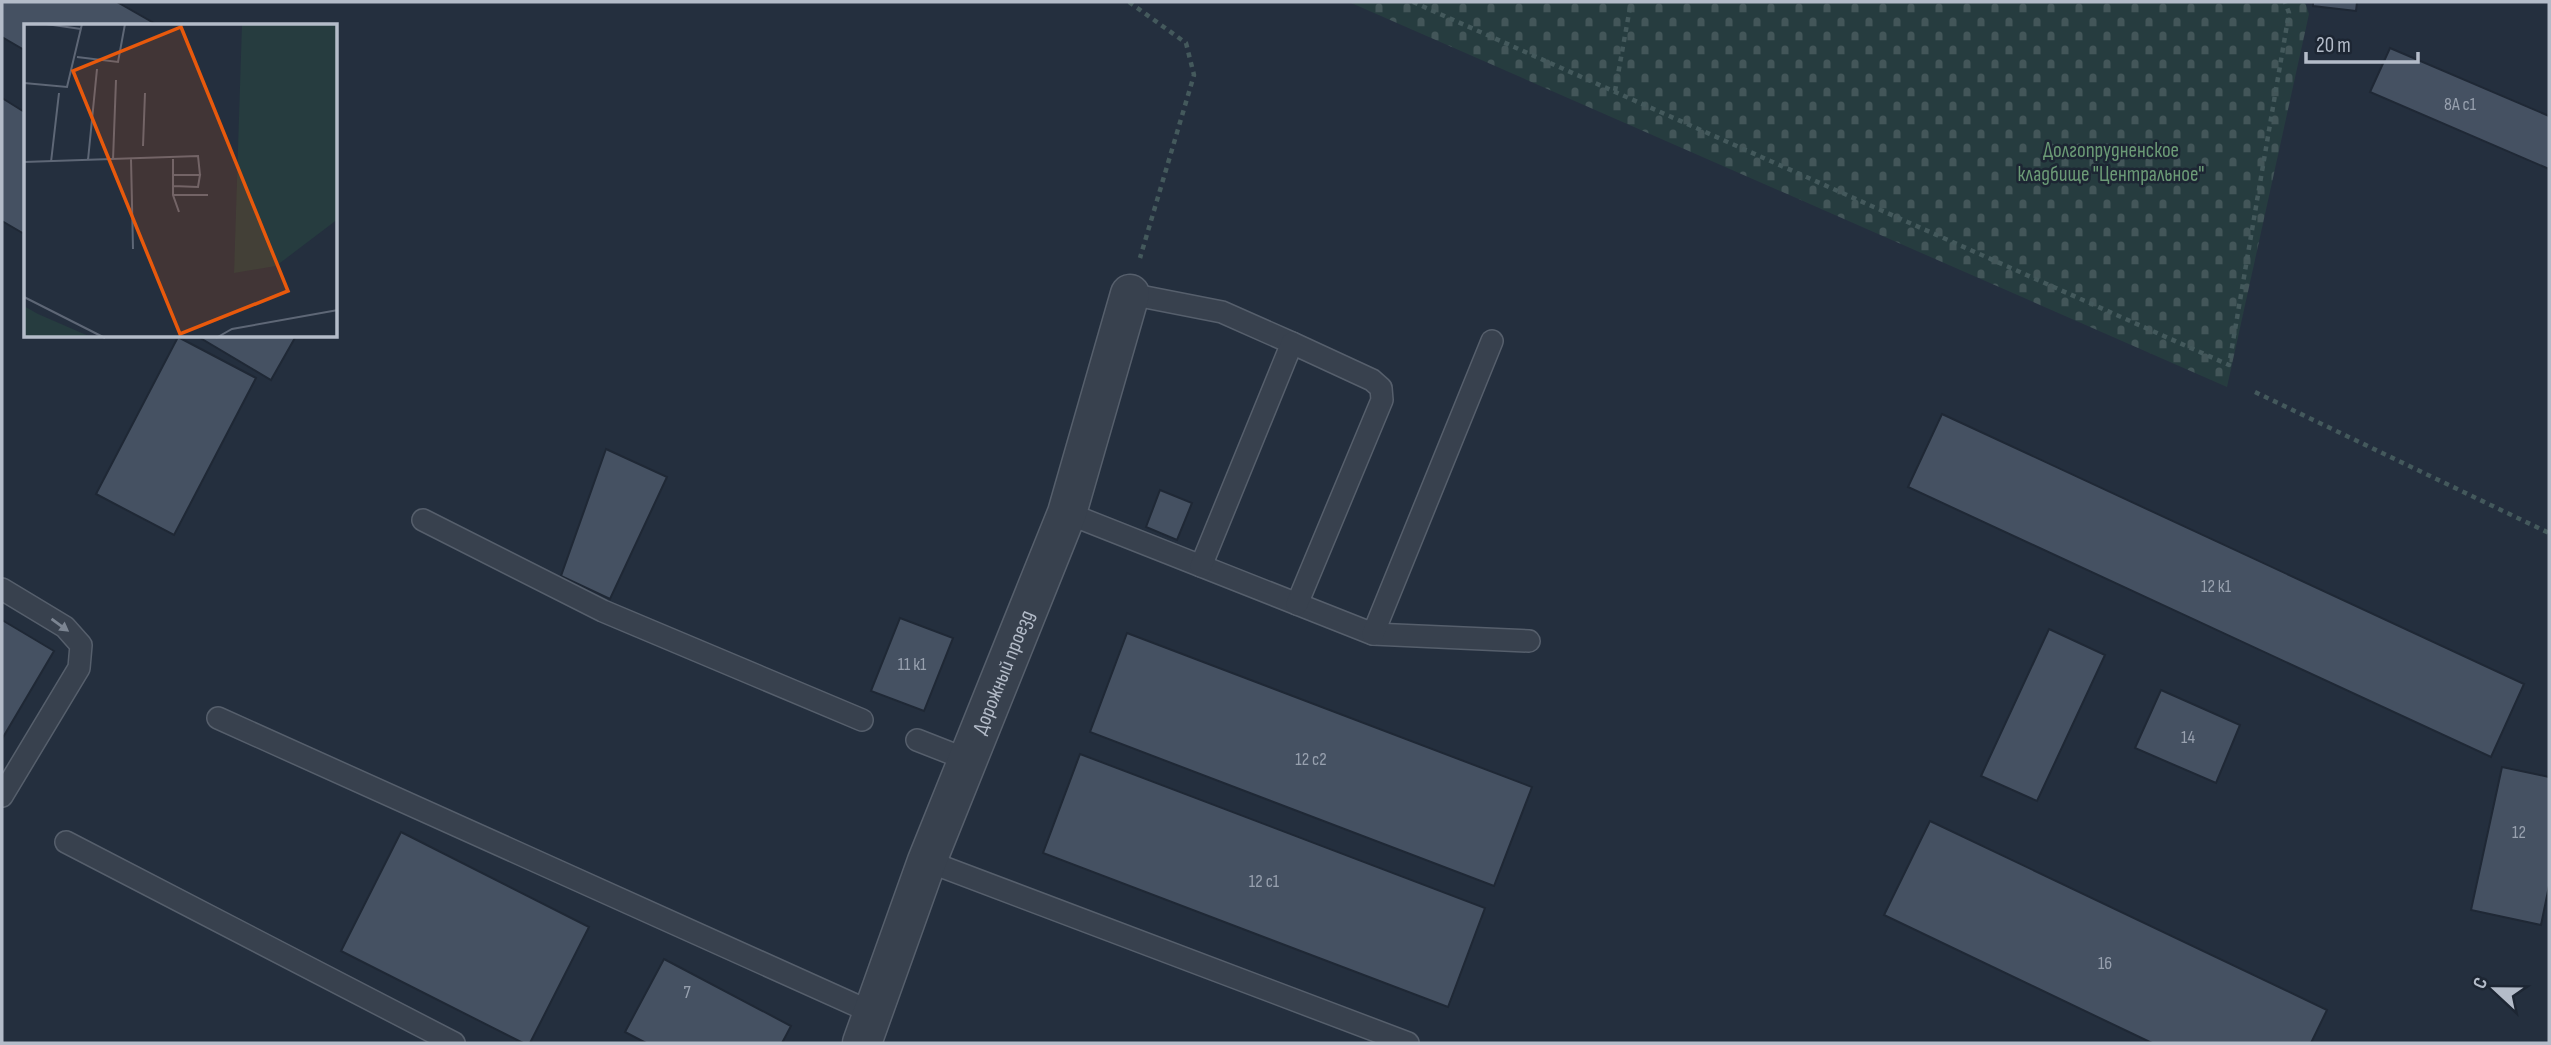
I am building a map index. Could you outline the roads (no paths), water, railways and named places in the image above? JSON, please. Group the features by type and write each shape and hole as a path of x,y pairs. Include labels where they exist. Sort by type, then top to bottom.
{"street":[{"name":"Дорожный проезд","path":"867,1028 928,861 1067,513 1130,294"}],"lane":[{"path":"1130,294 1222,312 1372,380 1381,388 1382,400 1297,604"},
{"path":"1373,634 1492,341"},
{"path":"1201,566 1292,343"},
{"path":"1067,513 1373,634 1529,641"},
{"path":"423,520 603,611 862,720"},
{"path":"2,589 65,627 81,645 79,668 2,796"},
{"path":"218,718 867,1028"},
{"path":"917,740 968,760"},
{"path":"66,842 454,1043"},
{"path":"928,861 1408,1043"}],"park label":[{"name":"Долгопрудненское кладбище \"Центральное\"","path":"2111,162"}]}
